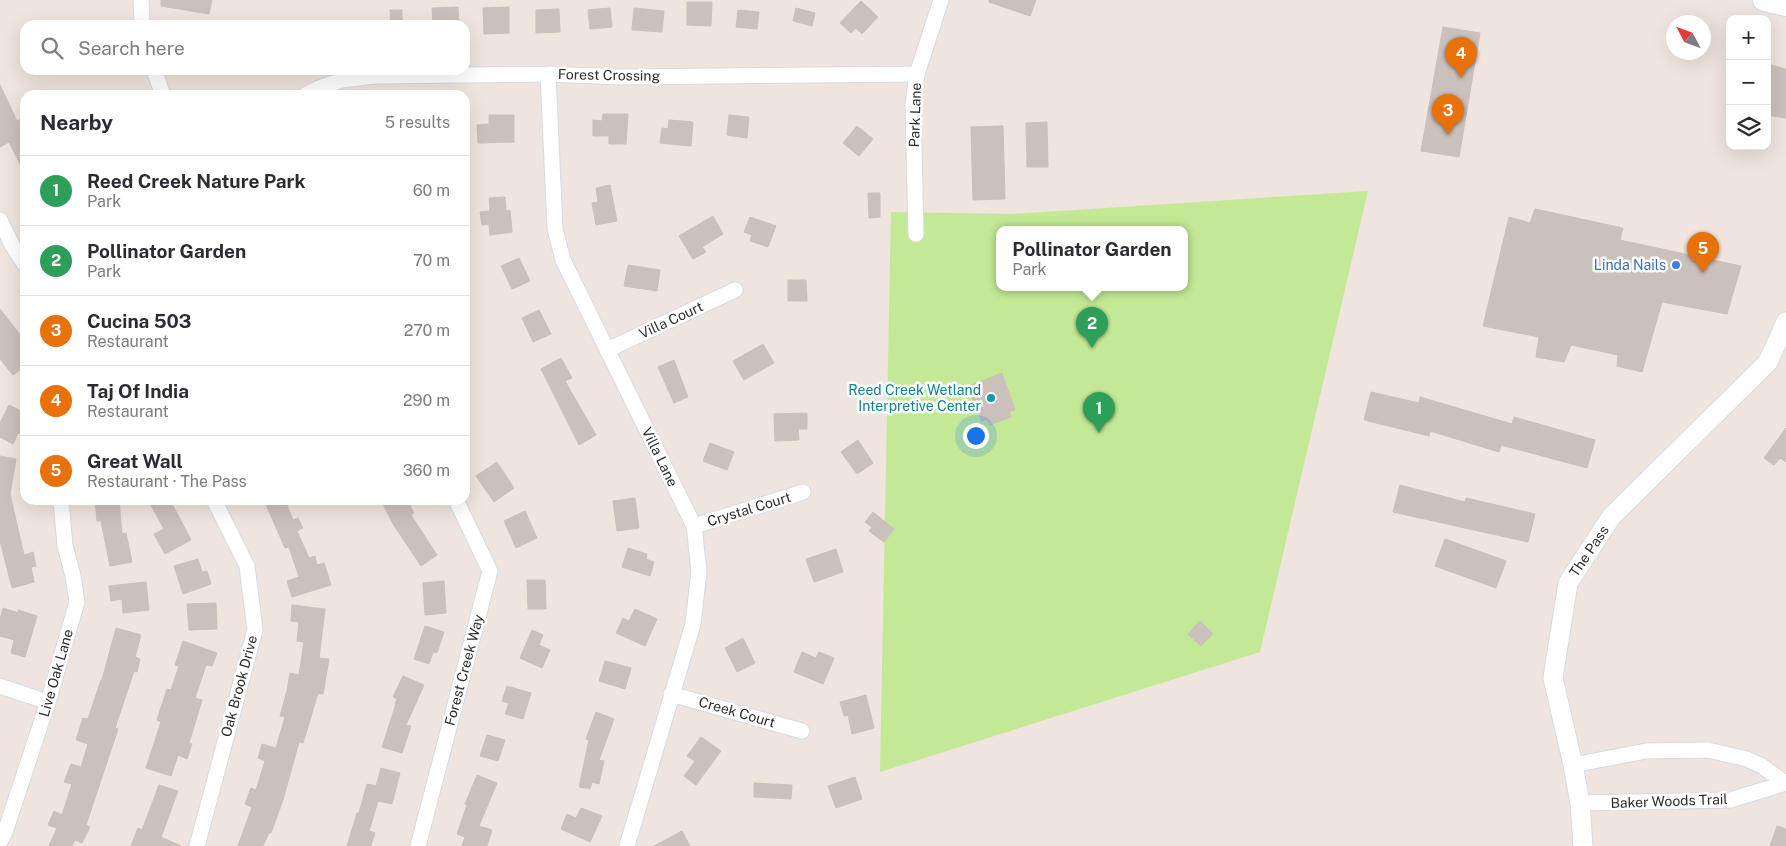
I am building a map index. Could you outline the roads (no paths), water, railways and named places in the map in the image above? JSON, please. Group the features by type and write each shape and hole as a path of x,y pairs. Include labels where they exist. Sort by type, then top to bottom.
{"main road":[{"path":"1764,0 1786,4"}],"street":[{"path":"141,0 142,20"},
{"name":"Park Lane","path":"916,234 913,104 916,74 941,0"},
{"name":"Forest Crossing","path":"470,75 548,74 628,77 916,74"},
{"name":"Villa Lane","path":"548,74 555,229 563,260 694,526 699,571 692,624 627,846"},
{"path":"156,75 162,90"},
{"name":"Forest Crossing","path":"316,90 342,80 375,76 462,75"},
{"path":"0,220 6,248 20,261"},
{"name":"Villa Court","path":"607,350 735,290"},
{"name":"The Pass","path":"1582,846 1580,803 1553,678 1568,583 1611,518 1768,362 1786,322"},
{"name":"Crystal Court","path":"694,526 803,492"},
{"name":"Live Oak Lane","path":"0,842 48,702 77,602 73,576 65,546 61,505"},
{"name":"Oak Brook Drive","path":"197,846 254,630 246,566 216,505"},
{"name":"Forest Creek Way","path":"418,846 490,571 458,505"},
{"path":"0,686 48,702"},
{"name":"Creek Court","path":"671,694 802,731"},
{"name":"Baker Woods Trail","path":"1573,765 1646,751 1708,750 1747,759 1762,766 1786,783"},
{"name":"Baker Woods Trail","path":"1580,803 1730,800 1786,783"}],"place":[{"name":"Taj Of India","path":"1461,78"},
{"name":"Cucina 503","path":"1448,135"},
{"name":"Linda Nails","path":"1676,265"},
{"name":"Great Wall","path":"1703,273"},
{"name":"Pollinator Garden","path":"1092,348"},
{"name":"Reed Creek Wetland Interpretive Center","path":"991,398"},
{"name":"Reed Creek Nature Park","path":"1099,433"}]}
